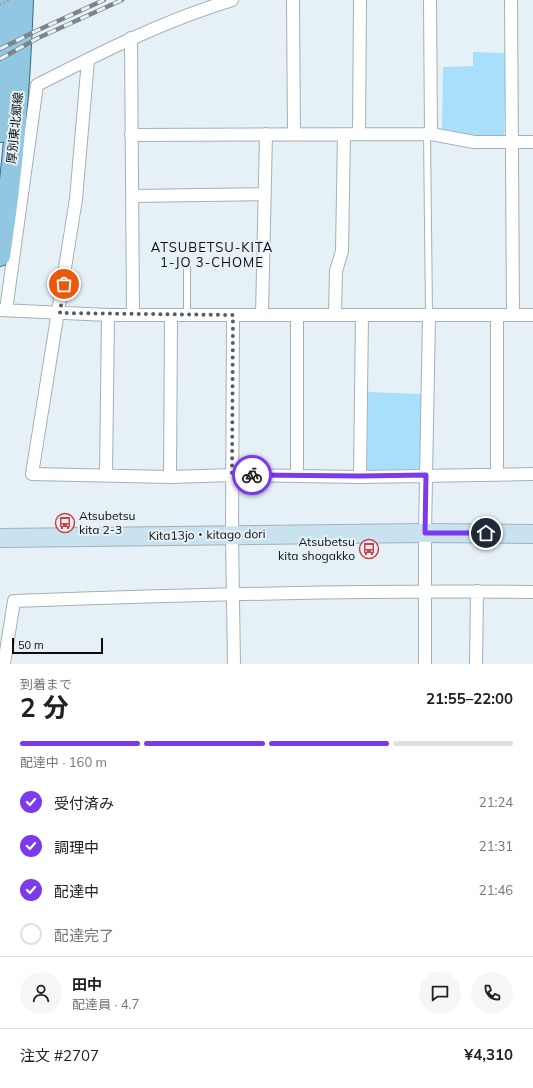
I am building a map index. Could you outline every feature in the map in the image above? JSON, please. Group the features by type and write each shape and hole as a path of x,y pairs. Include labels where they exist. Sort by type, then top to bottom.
{"main road":[{"name":"厚別東北郷線","path":"0,132 5,77 8,0"},
{"name":"厚別東北郷線","path":"0,256 9,196 21,73 23,0"},
{"name":"Kita13jo・kitago dori","path":"0,538 425,533 533,534"}],"street":[{"path":"232,0 209,7 131,38 37,85 3,310 108,315 428,316 533,314"},
{"path":"293,0 294,134"},
{"path":"360,0 360,134"},
{"path":"429,134 430,0"},
{"path":"511,0 513,315"},
{"path":"131,38 133,315"},
{"path":"88,60 76,199 60,313 32,474 106,474 170,477 232,474 297,476 533,474"},
{"path":"262,315 266,134"},
{"path":"335,315 336,271 342,251 344,134"},
{"path":"132,135 429,134 474,142 533,142"},
{"path":"132,196 265,194"},
{"path":"106,474 108,315"},
{"path":"170,477 171,315"},
{"path":"233,315 232,535 234,664"},
{"path":"297,315 297,476"},
{"path":"360,476 362,315"},
{"path":"497,475 498,315"},
{"path":"425,664 428,316"},
{"path":"4,664 14,601 426,590 533,592"},
{"path":"476,664 477,591"}],"lane":[{"path":"428,316 429,134"},
{"path":"187,260 187,315"}],"path":[{"path":"0,5 8,0"}],"shaded area":[{"path":"473,52 506,53 504,136 471,136 442,129 443,67 473,66"},
{"path":"368,392 422,394 421,471 367,472"}],"railway":[{"path":"0,49 104,0"},
{"path":"0,59 38,38 122,0"}],"way so far":[{"path":"64,284 60,313 108,315 233,315 232,474 252,475"}],"place":[{"name":"Atsubetsu kita 2-3","path":"65,523"},
{"name":"Atsubetsu kita shogakko","path":"369,549"}],"district":[{"name":"ATSUBETSU-KITA 1-JO 3-CHOME","path":"212,254"}],"route":[{"path":"252,475 426,475 425,533 486,533"}]}
